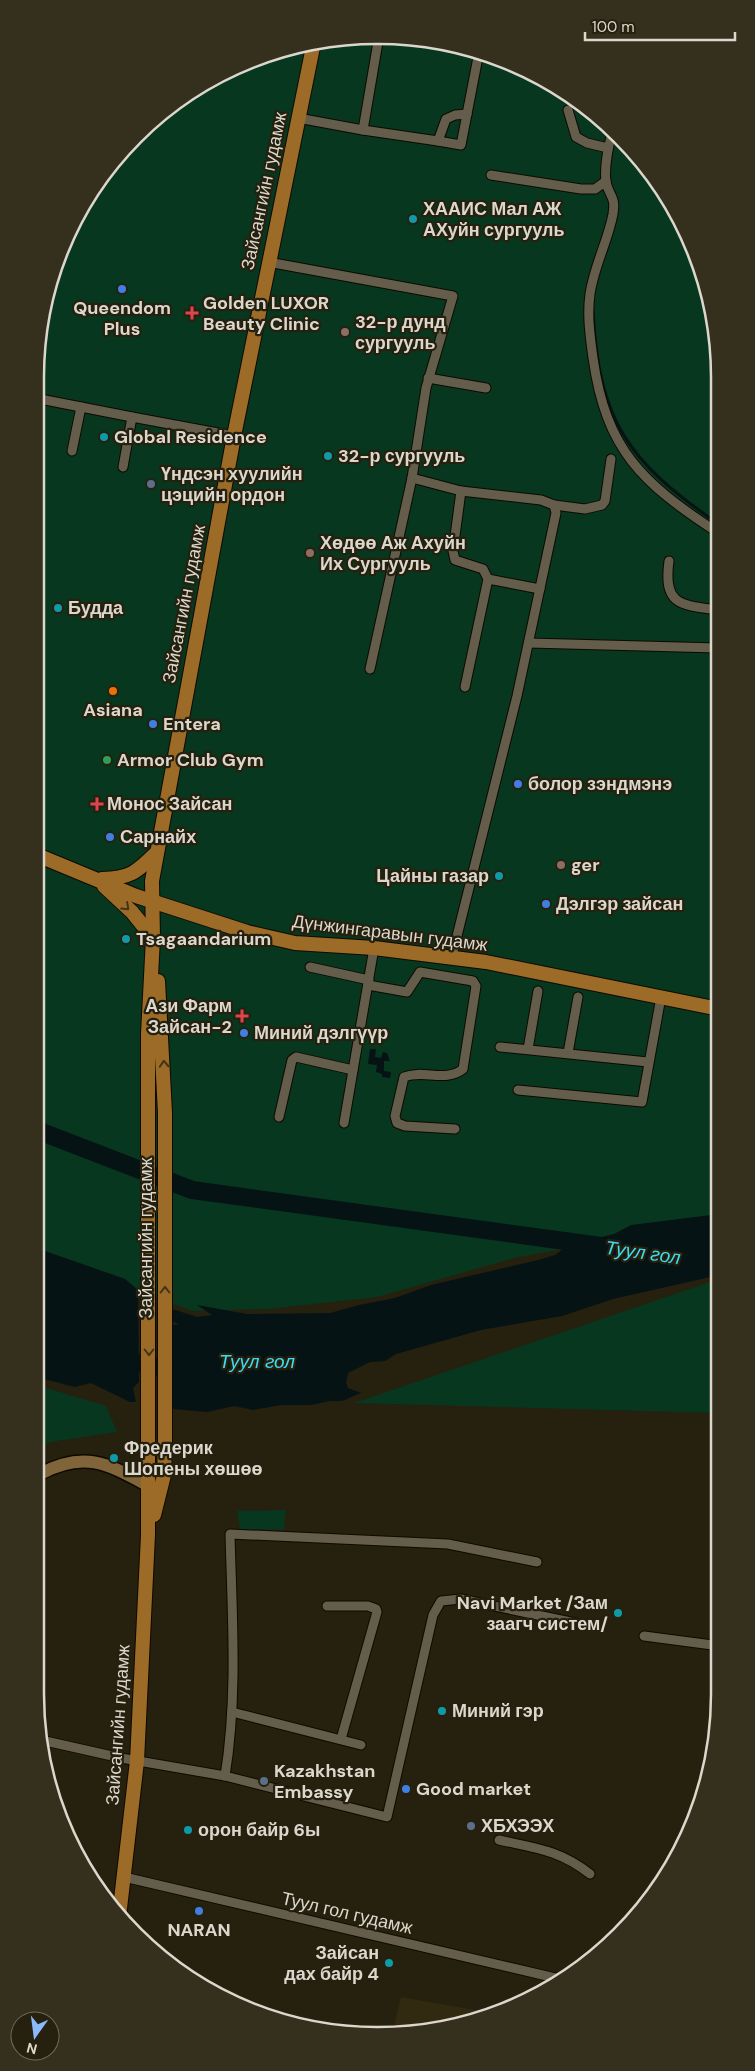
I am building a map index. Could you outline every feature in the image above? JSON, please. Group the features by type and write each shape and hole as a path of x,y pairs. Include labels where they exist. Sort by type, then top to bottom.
{"main road":[{"name":"Зайсангийн гудамж","path":"120,1906 137,1761 150,1486 148,1034 153,938 152,881 234,436 312,50"},
{"path":"96,879 128,877 139,870 156,853"},
{"name":"Дүнжингаравын гудамж","path":"44,858 153,902 247,932 295,943 374,948 452,956 711,1008"},
{"path":"96,879 132,912 153,938"},
{"name":"Зайсангийн гудамж","path":"148,1535 164,1475 165,1444 166,1113 162,1028 153,938"}],"street":[{"path":"363,130 378,44"},
{"path":"298,118 462,145 478,59"},
{"path":"568,110 576,137 587,143 608,148"},
{"path":"438,141 446,119 455,115 468,114"},
{"path":"610,139 606,181 614,196 614,206 594,271 588,310 596,375 603,405 623,449 638,471 678,504 711,527"},
{"path":"491,175 581,189 595,189 606,181"},
{"path":"268,262 453,296 428,378 412,478 370,669"},
{"path":"428,378 486,388"},
{"path":"44,400 234,436"},
{"path":"72,451 81,407"},
{"path":"122,467 132,417"},
{"path":"412,478 461,492 541,500 554,505 585,509 602,505 605,501 611,459"},
{"path":"461,492 455,560 483,569 488,579 465,687"},
{"path":"452,956 528,643 556,513 554,505"},
{"path":"669,561 666,583 675,598 684,605 711,609"},
{"path":"488,579 540,589"},
{"path":"528,643 711,648"},
{"path":"344,1123 374,948"},
{"path":"310,967 407,992 420,972 473,981 476,986 463,1070 456,1075 449,1076 410,1074 404,1077 395,1116 397,1123 405,1126 455,1129"},
{"path":"528,1049 538,990"},
{"path":"568,1053 578,997"},
{"path":"518,1090 642,1102 661,998"},
{"path":"500,1047 648,1062"},
{"path":"279,1117 292,1060 296,1057 352,1070"},
{"path":"44,1472 55,1466 75,1460 94,1461 150,1486"},
{"path":"225,1776 232,1712 233,1661 230,1534 448,1544 537,1562"},
{"path":"48,1741 137,1761 225,1776 387,1817 432,1615 441,1601 461,1599 584,1625"},
{"path":"327,1606 368,1606 376,1609 377,1612 341,1739"},
{"path":"644,1636 711,1645"},
{"path":"232,1712 361,1745"},
{"path":"499,1840 557,1853 590,1874"},
{"name":"Туул гол гудамж","path":"124,1877 553,1977"}],"shaded area":[{"path":"401,1997 481,2011 443,2021 394,2027"}],"green space":[{"path":"356,44 399,44 443,50 485,61 525,78 563,100 598,127 628,157 655,192 677,230 694,270 705,312 711,356 711,1221 514,1258 377,1297 268,1309 192,1311 138,1290 125,1279 44,1251 44,356 50,312 61,270 88,211 127,157 174,113 211,88 230,78 270,61 291,55"},
{"path":"711,1282 711,1413 354,1403"},
{"path":"44,1387 106,1406 117,1432 50,1442 44,1445"},
{"path":"286,1510 284,1530 240,1529 237,1511"}],"water":[{"path":"370,1049 376,1049 375,1057 381,1058 383,1052 387,1053 390,1061 384,1061 384,1071 391,1072 390,1078 382,1077 382,1074 376,1072 377,1065 368,1064"},
{"name":"Туул гол","path":"711,1215 711,1277 613,1299 562,1316 481,1330 396,1354 385,1361 370,1362 348,1373 346,1382 348,1388 361,1393 342,1401 329,1401 312,1405 281,1405 253,1410 234,1406 207,1412 163,1408 163,1324 180,1325 163,1317 163,1306 197,1317 212,1315 197,1305 247,1314 330,1313 395,1298 431,1285 538,1260 555,1255 567,1246 614,1234 631,1225"},
{"path":"44,1251 125,1279 138,1290 139,1382 133,1388 136,1402 130,1402 91,1383 75,1387 44,1379"}],"waterway":[{"path":"593,311 596,349 602,382 611,411 624,435 640,458 661,479 686,501 711,519"},
{"name":"Туул гол","path":"44,1133 192,1190 601,1246"},
{"name":"Туул гол","path":"116,1359 182,1371"}],"place":[{"name":"ХААИС Мал АЖ АХуйн сургууль","path":"413,219"},
{"name":"Queendom Plus","path":"122,289"},
{"name":"Golden LUXOR Beauty Clinic","path":"192,313"},
{"name":"32-р дунд сургууль","path":"345,332"},
{"name":"Global Residence","path":"104,437"},
{"name":"32-р сургууль","path":"328,456"},
{"name":"Үндсэн хуулийн цэцийн ордон","path":"151,484"},
{"name":"Хөдөө Аж Ахуйн Их Сургууль","path":"310,553"},
{"name":"Будда","path":"58,608"},
{"name":"Asiana","path":"113,691"},
{"name":"Entera","path":"153,724"},
{"name":"Armor Club Gym","path":"107,760"},
{"name":"болор зэндмэнэ","path":"518,784"},
{"name":"Монос Зайсан","path":"97,804"},
{"name":"Сарнайх","path":"110,837"},
{"name":"ger","path":"561,865"},
{"name":"Цайны газар","path":"499,876"},
{"name":"Дэлгэр зайсан","path":"546,904"},
{"name":"Tsagaandarium","path":"126,939"},
{"name":"Ази Фарм Зайсан-2","path":"242,1016"},
{"name":"Миний дэлгүүр","path":"244,1033"},
{"name":"Фредерик Шопены хөшөө","path":"114,1458"},
{"name":"Navi Market /Зам заагч систем/","path":"618,1613"},
{"name":"Миний гэр","path":"442,1711"},
{"name":"Kazakhstan Embassy","path":"264,1781"},
{"name":"Good market","path":"406,1789"},
{"name":"ХБХЭЭХ","path":"471,1826"},
{"name":"орон байр 6ы","path":"188,1830"},
{"name":"NARAN","path":"199,1911"},
{"name":"Зайсан дах байр 4","path":"389,1963"}]}
